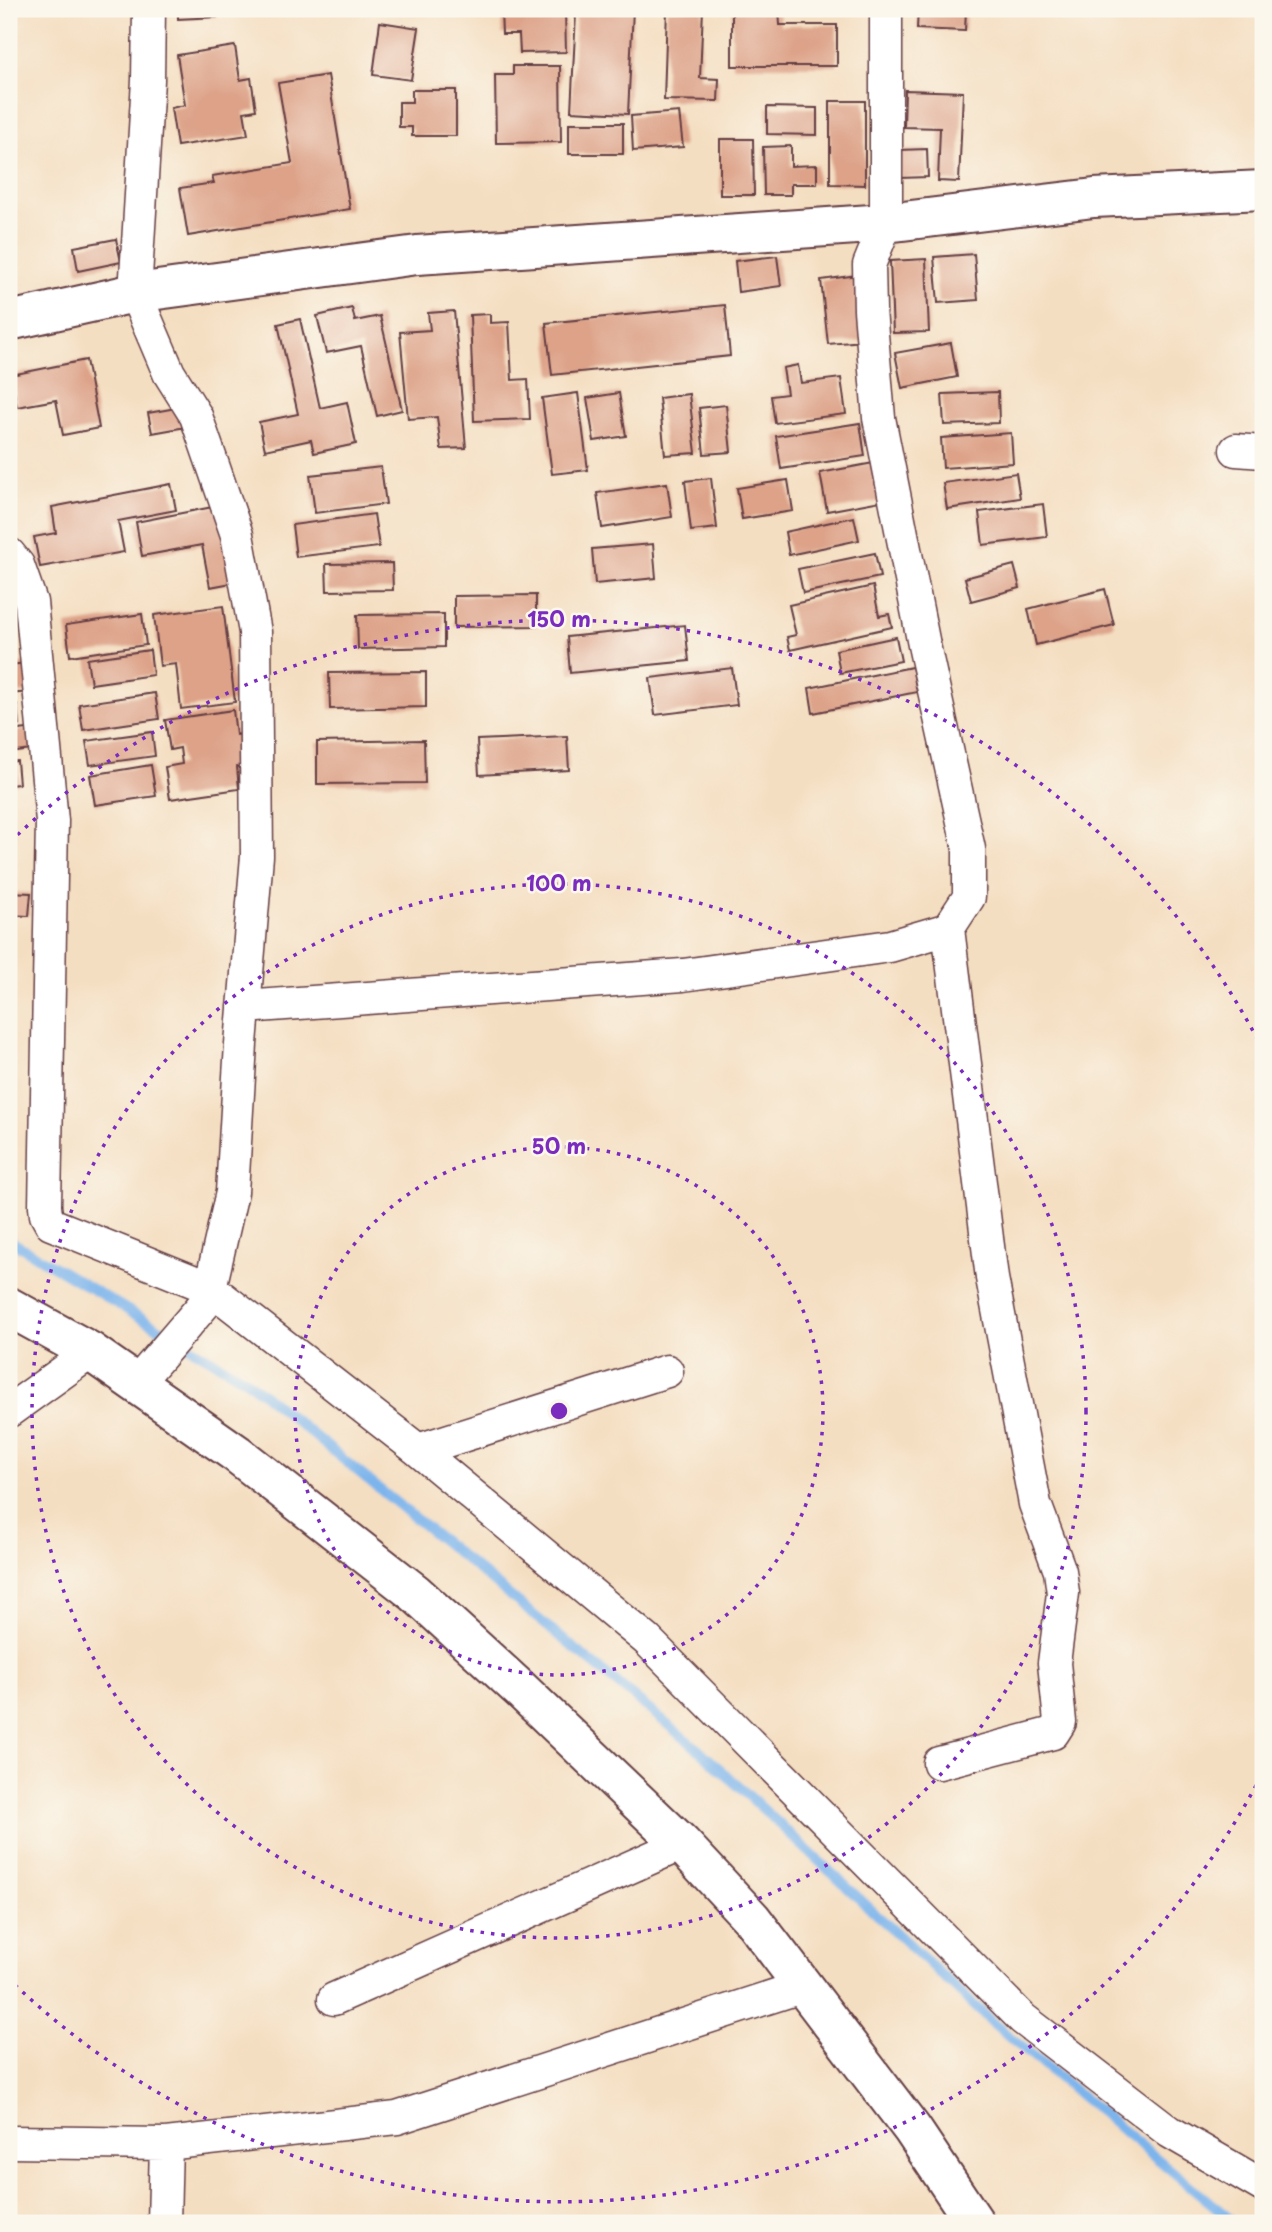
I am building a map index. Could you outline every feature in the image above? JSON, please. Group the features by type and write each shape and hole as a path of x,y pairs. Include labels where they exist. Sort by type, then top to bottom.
{"street":[{"path":"148,1371 208,1295 232,1192 257,856 255,632 237,535 196,416 169,373 135,293 148,80 149,9"},
{"path":"244,1007 683,975 890,946 948,929 970,897 969,849 924,645 879,418 869,265 886,223 886,9"},
{"path":"9,321 135,293 417,255 886,223 1094,198 1263,190"},
{"path":"9,554 18,565 31,602 52,821 46,1215 51,1224 208,1295 418,1450 647,1640 1023,2020 1170,2132 1263,2186"},
{"path":"940,1763 1053,1733 1060,1722 1054,1663 1063,1592 1060,1571 1035,1504 992,1278 948,929"},
{"path":"9,1307 91,1352 148,1371 237,1454 415,1593 521,1690 682,1844 752,1919 912,2129 975,2223"},
{"path":"9,1411 91,1352"},
{"path":"418,1450 667,1371"},
{"path":"334,1999 682,1844"},
{"path":"9,2142 166,2144 397,2118 804,1986"},
{"path":"164,2223 166,2144"}],"building":[{"path":"178,9 216,9 217,17 178,19"},
{"path":"501,9 565,9 566,52 520,53 519,34 502,34"},
{"path":"598,9 633,9 628,114 571,111 576,13 598,14"},
{"path":"667,9 703,9 700,78 719,79 718,101 664,100"},
{"path":"732,9 779,9 780,25 837,25 837,66 732,66"},
{"path":"918,9 966,9 965,31 917,29"},
{"path":"380,22 419,28 411,80 373,75"},
{"path":"235,46 240,80 251,78 256,110 244,112 248,135 177,146 171,108 185,105 177,55"},
{"path":"513,66 560,66 561,142 496,143 495,75 513,75"},
{"path":"328,75 350,209 188,236 180,188 214,183 212,176 292,163 278,83"},
{"path":"412,90 456,90 456,136 412,136 412,127 399,127 399,102 412,102"},
{"path":"905,90 963,92 959,182 938,181 940,128 904,127"},
{"path":"830,101 865,101 865,185 830,184"},
{"path":"767,107 817,108 817,135 767,134"},
{"path":"679,112 683,147 633,151 631,116"},
{"path":"569,123 623,123 623,154 569,154"},
{"path":"720,139 753,139 754,195 720,195"},
{"path":"791,146 791,166 817,165 817,184 791,184 791,195 764,195 763,147"},
{"path":"927,149 928,177 900,178 899,150"},
{"path":"116,239 121,262 78,271 74,247"},
{"path":"974,254 978,300 938,303 934,257"},
{"path":"777,256 781,286 738,292 735,261"},
{"path":"926,259 929,332 893,333 890,261"},
{"path":"858,275 864,341 828,344 821,280"},
{"path":"725,305 730,356 552,375 546,323"},
{"path":"352,308 355,321 380,316 402,410 377,416 361,346 326,353 317,316"},
{"path":"454,311 466,448 441,449 437,417 408,419 400,332 430,330 428,313"},
{"path":"490,314 490,323 509,322 512,380 528,379 530,419 474,421 470,315"},
{"path":"300,319 320,408 347,402 356,444 314,453 311,440 265,450 259,422 298,414 278,324"},
{"path":"951,343 957,377 902,388 895,353"},
{"path":"86,360 99,428 63,435 56,400 17,407 11,375"},
{"path":"798,365 801,383 841,378 846,414 775,423 771,396 787,394 783,368"},
{"path":"998,392 999,423 944,425 942,394"},
{"path":"578,393 588,470 552,474 542,398"},
{"path":"619,393 626,436 594,441 587,398"},
{"path":"689,394 696,453 665,455 659,398"},
{"path":"726,405 731,452 704,454 699,408"},
{"path":"182,407 186,427 152,433 148,413"},
{"path":"860,423 865,456 781,469 776,436"},
{"path":"1011,433 1013,463 943,468 941,438"},
{"path":"879,462 886,500 827,511 820,473"},
{"path":"381,467 386,504 315,513 310,475"},
{"path":"1016,473 1020,498 947,509 943,483"},
{"path":"711,478 717,528 691,531 685,481"},
{"path":"788,480 793,511 742,519 737,488"},
{"path":"667,483 672,517 602,528 597,493"},
{"path":"171,484 176,510 118,521 124,552 40,567 34,537 56,533 52,507"},
{"path":"1043,504 1047,537 983,545 979,512"},
{"path":"223,505 237,582 210,587 202,545 142,556 136,522"},
{"path":"374,514 379,547 296,557 292,525"},
{"path":"854,517 859,540 789,555 785,532"},
{"path":"653,544 656,578 595,584 592,549"},
{"path":"875,553 880,577 803,593 798,569"},
{"path":"392,563 393,590 327,591 326,564"},
{"path":"1014,565 1020,588 971,601 965,578"},
{"path":"873,586 879,616 889,614 892,627 790,650 787,637 796,635 789,605"},
{"path":"1105,589 1114,625 1036,645 1028,609"},
{"path":"536,595 536,626 454,627 454,596"},
{"path":"223,606 235,702 181,709 176,664 160,666 154,615"},
{"path":"142,614 146,645 70,656 66,625"},
{"path":"444,614 444,647 358,649 357,615"},
{"path":"685,625 689,661 570,673 567,637"},
{"path":"896,637 901,661 840,673 836,650"},
{"path":"150,650 153,675 91,684 87,659"},
{"path":"27,663 30,692 9,694 9,665"},
{"path":"912,667 917,692 813,713 809,688"},
{"path":"732,668 737,705 655,715 650,678"},
{"path":"426,672 426,707 330,709 329,673"},
{"path":"155,693 159,719 83,730 79,704"},
{"path":"9,704 17,704 19,726 9,727"},
{"path":"233,710 236,735 245,734 249,765 237,767 239,789 170,799 165,767 182,764 180,748 170,750 165,720"},
{"path":"37,728 39,749 9,753 9,731"},
{"path":"152,732 155,756 90,765 86,741"},
{"path":"567,736 569,770 479,775 477,740"},
{"path":"424,740 425,783 317,784 317,742"},
{"path":"17,761 19,784 9,785 9,762"},
{"path":"151,765 156,796 95,805 90,775"},
{"path":"9,892 31,893 29,916 9,915"}],"waterway":[{"path":"9,1240 246,1380 706,1756 993,2023 1235,2223"}]}
